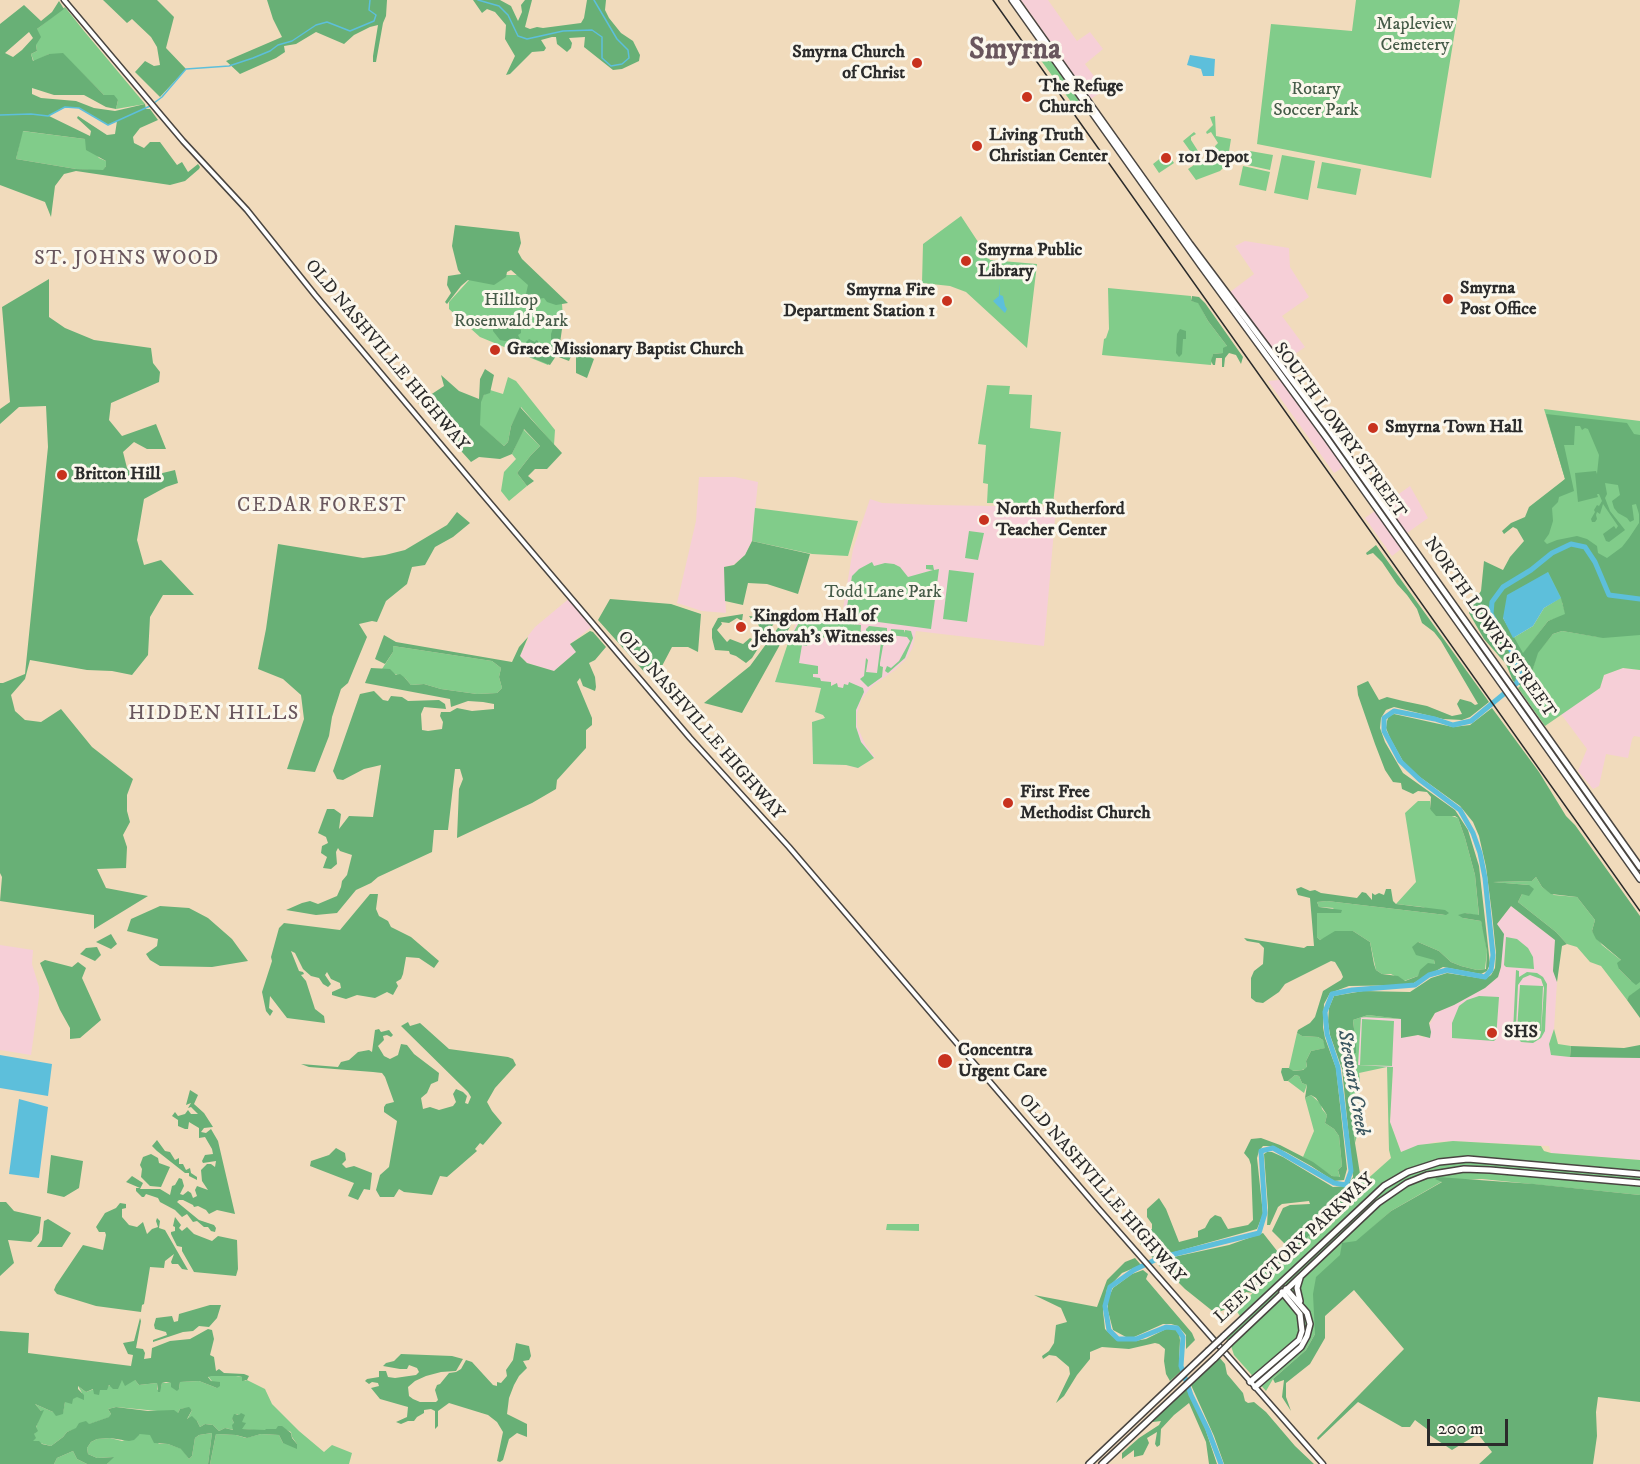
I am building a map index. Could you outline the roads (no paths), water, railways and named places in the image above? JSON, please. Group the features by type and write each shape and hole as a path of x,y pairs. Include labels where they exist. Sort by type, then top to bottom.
{"main road":[{"name":"OLD NASHVILLE HIGHWAY","path":"64,0 153,106 247,210 315,295 639,678 789,847 1153,1271 1323,1464"},
{"name":"NORTH LOWRY STREET","path":"1014,0 1190,244 1328,428 1370,493 1502,679 1520,699 1540,732 1640,867"},
{"name":"SOUTH LOWRY STREET","path":"1014,0 1201,266 1321,431 1370,493"},
{"path":"1321,431 1328,428"},
{"path":"1502,679 1515,703 1540,732 1640,879"},
{"name":"LEE VICTORY PARKWAY","path":"1089,1464 1384,1186 1408,1172 1445,1161 1480,1160 1640,1174"},
{"name":"LEE VICTORY PARKWAY","path":"1101,1464 1385,1197 1407,1183 1437,1172 1464,1169 1640,1183"},
{"path":"1253,1385 1301,1347 1307,1336 1310,1324 1297,1288 1302,1274"},
{"path":"1279,1285 1302,1305"},
{"path":"1253,1385 1299,1340 1302,1331 1300,1314 1285,1291"},
{"path":"1248,1326 1276,1302 1283,1301 1293,1304"}],"water":[{"path":"1190,55 1215,59 1214,76 1203,76 1201,69 1187,65"},
{"path":"999,284 1000,295 1003,296 1007,309 1005,313 993,301 999,296"},
{"path":"1548,572 1561,598 1544,608 1533,626 1513,638 1503,618 1507,595"},
{"path":"0,1055 52,1064 48,1096 0,1088"},
{"path":"19,1099 48,1107 39,1178 9,1174"}],"waterway":[{"path":"154,103 186,69 229,66 270,51 278,45 292,41 316,25 327,22 350,31 374,21 376,15 369,10 370,0"},
{"path":"478,0 499,6 508,15 518,36 527,39 563,31 592,30 602,37 602,58 611,66 622,64 629,58 628,50 617,39 594,0"},
{"path":"0,115 48,116 65,107 79,108 108,125 150,106"},
{"name":"Stewart Creek","path":"1221,1464 1181,1366 1183,1337 1177,1328 1166,1327 1136,1339 1118,1339 1109,1330 1105,1306 1110,1287 1134,1270 1159,1258 1259,1233 1265,1213 1261,1151 1273,1148 1334,1183 1346,1185 1351,1171 1338,1067 1327,1034 1325,1012 1332,994 1352,990 1415,985 1429,975 1447,970 1485,977 1491,970 1493,955 1485,878 1473,833 1460,810 1420,780 1400,761 1384,731 1384,718 1394,711 1453,725 1471,721 1517,683 1520,675 1517,661 1491,614 1492,602 1503,587 1531,570 1552,553 1571,544 1585,547 1595,562 1609,595 1640,599"}],"railway":[{"path":"993,0 1640,911"}],"place":[{"name":"Smyrna Church of Christ","path":"917,63"},
{"name":"The Refuge Church","path":"1027,97"},
{"name":"Living Truth Christian Center","path":"977,146"},
{"name":"101 Depot","path":"1166,158"},
{"name":"Smyrna Public Library","path":"966,261"},
{"name":"Smyrna Post Office","path":"1448,299"},
{"name":"Smyrna Fire Department Station 1","path":"947,301"},
{"name":"Grace Missionary Baptist Church","path":"495,350"},
{"name":"Smyrna Town Hall","path":"1373,428"},
{"name":"Britton Hill","path":"62,475"},
{"name":"North Rutherford Teacher Center","path":"984,520"},
{"name":"Kingdom Hall of Jehovah's Witnesses","path":"741,627"},
{"name":"First Free Methodist Church","path":"1008,803"},
{"name":"SHS","path":"1492,1033"},
{"name":"Concentra Urgent Care","path":"945,1061"}],"district":[{"name":"Smyrna","path":"1015,52"},
{"name":"ST. JOHNS WOOD","path":"127,260"},
{"name":"CEDAR FOREST","path":"322,507"},
{"name":"HIDDEN HILLS","path":"214,715"}],"park label":[{"name":"Mapleview Cemetery","path":"1415,36"},
{"name":"Rotary Soccer Park","path":"1316,100"},
{"name":"Hilltop Rosenwald Park","path":"511,311"},
{"name":"Todd Lane Park","path":"883,593"}]}
